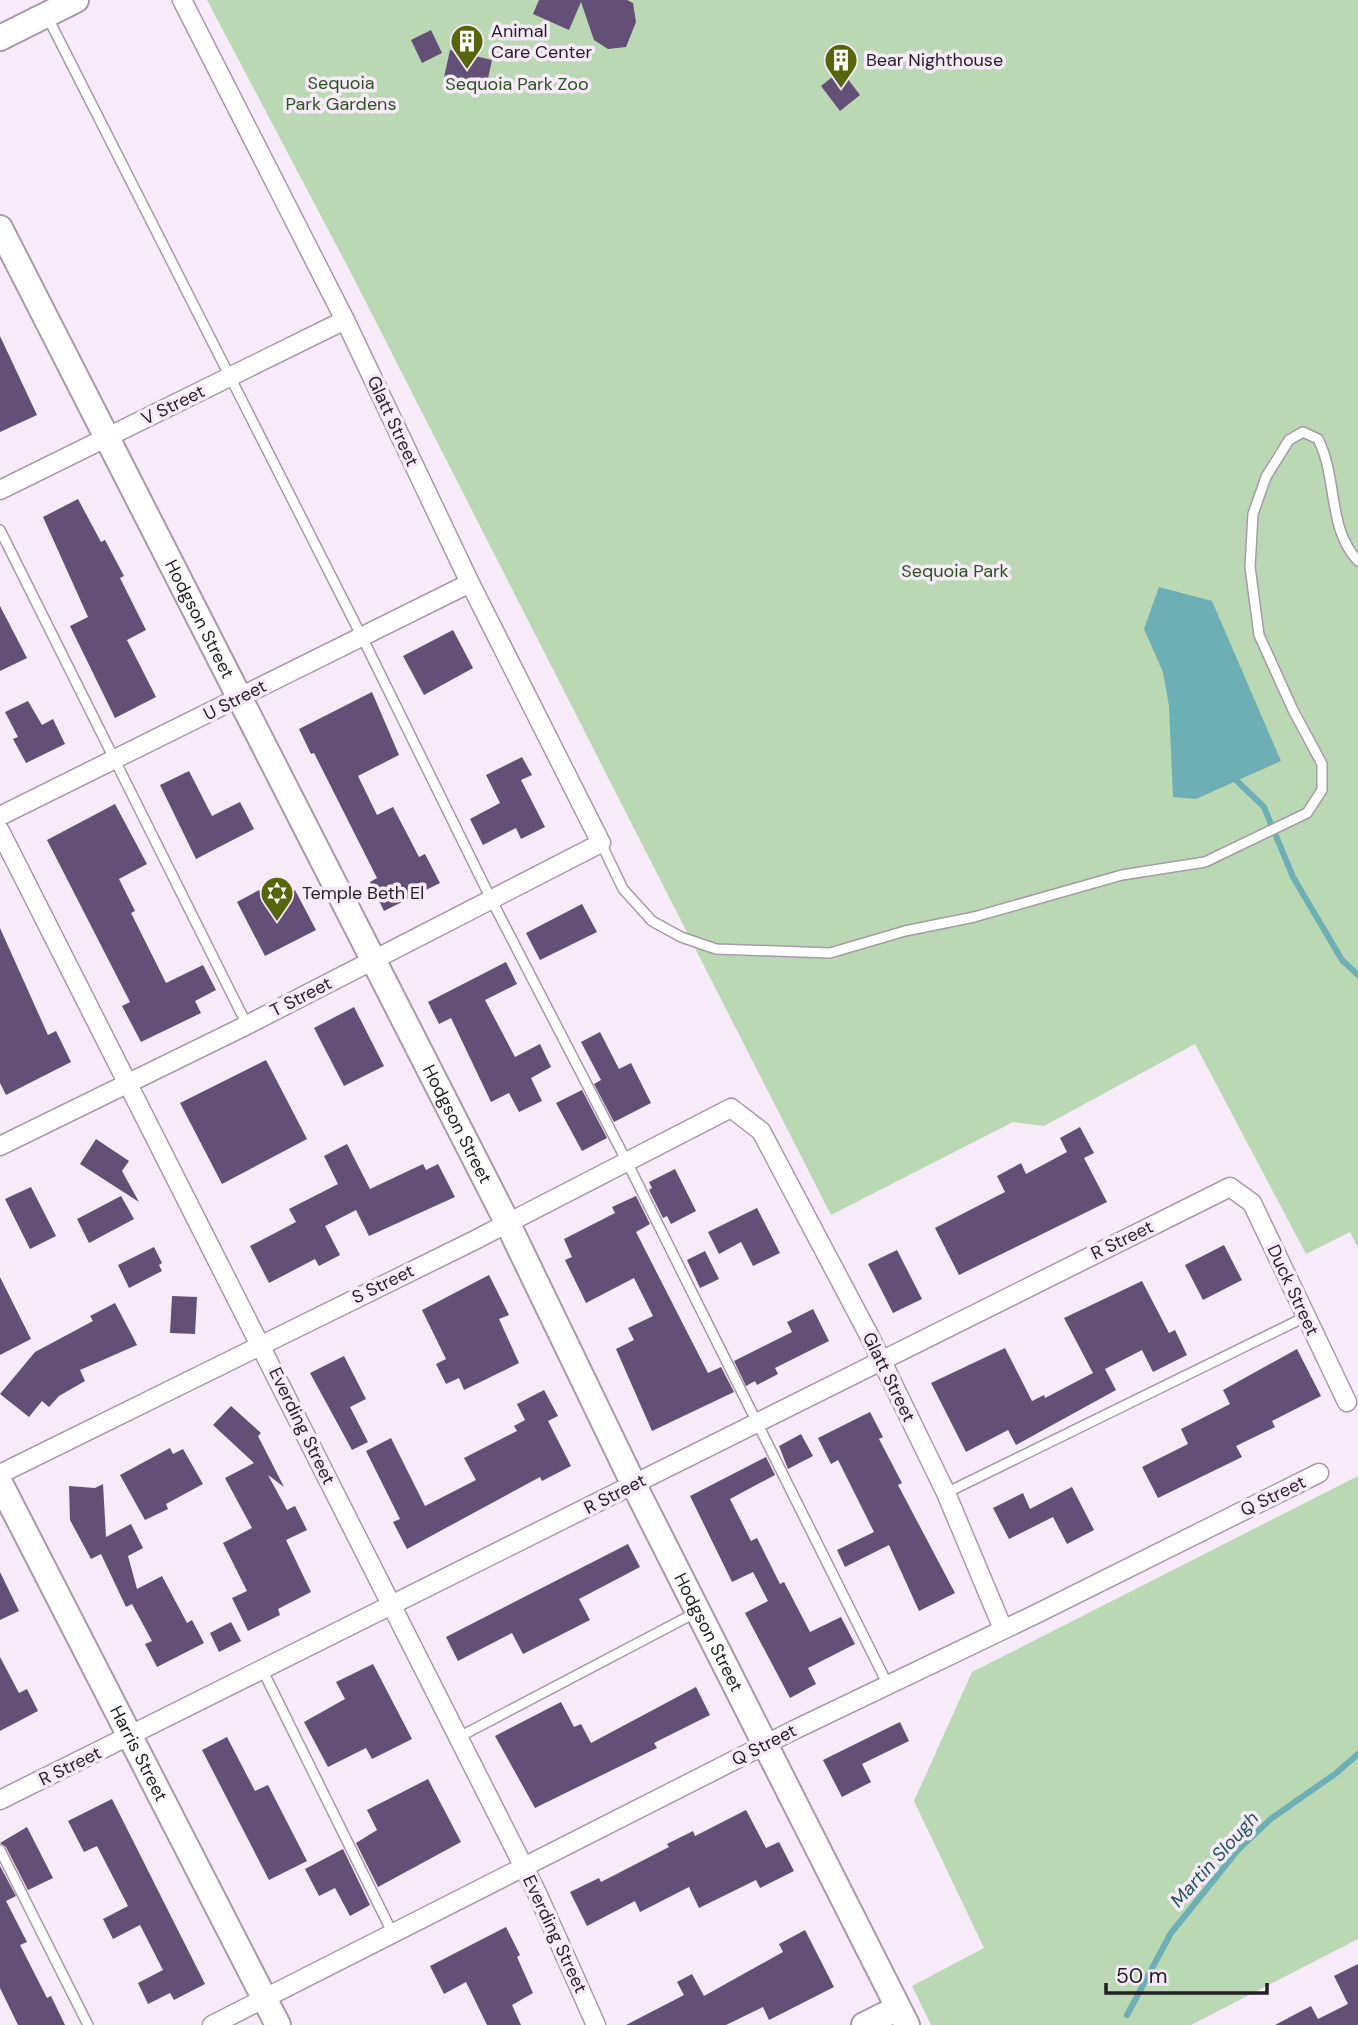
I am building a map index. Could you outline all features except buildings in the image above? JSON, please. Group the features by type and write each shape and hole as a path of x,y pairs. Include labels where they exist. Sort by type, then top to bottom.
{"street":[{"path":"0,37 76,0"},
{"name":"Glatt Street","path":"182,0 345,320 470,583 601,843"},
{"name":"Hodgson Street","path":"0,228 507,1222 634,1485 700,1610 903,2016"},
{"name":"V Street","path":"0,490 345,320"},
{"name":"U Street","path":"0,816 470,583"},
{"name":"Everding Street","path":"0,831 524,1867 596,2025"},
{"name":"T Street","path":"0,1146 247,1025 601,843"},
{"name":"S Street","path":"0,1474 731,1108 761,1131"},
{"name":"Glatt Street","path":"761,1131 946,1493 1003,1629"},
{"name":"R Street","path":"0,1800 1230,1186"},
{"name":"Duck Street","path":"1230,1186 1252,1203 1347,1402"},
{"name":"Q Street","path":"212,2025 767,1744 1319,1474"},
{"name":"Harris Street","path":"0,1483 278,2025"},
{"path":"864,2025 903,2016"}],"lane":[{"path":"46,15 362,637 492,901 626,1160 888,1685"},
{"path":"601,843 623,889 652,921 681,937 716,949 830,954 905,931 974,917 1122,875 1205,862 1307,813 1322,790 1322,764 1293,710 1259,635 1250,567 1254,514 1266,477 1289,440 1303,432 1318,439 1328,458 1334,510 1346,548 1358,561"},
{"path":"0,530 247,1025"},
{"path":"946,1493 1305,1317"},
{"path":"459,1737 700,1610"},
{"path":"262,1669 393,1935"},
{"path":"0,1850 89,2025"}],"green space":[{"name":"Sequoia Park","path":"207,0 1358,0 1358,1248 1350,1232 1306,1254 1195,1044 1044,1126 1013,1122 831,1215 351,273"},
{"path":"1358,1476 1358,1939 1191,2025 931,2025 912,1986 984,1948 914,1801 972,1672"}],"water":[{"path":"1159,587 1212,601 1281,761 1196,799 1173,797 1169,706 1163,672 1144,629"}],"waterway":[{"path":"1234,774 1237,781 1264,807 1293,877 1342,960 1358,975"},
{"name":"Martin Slough","path":"1127,2015 1171,1933 1238,1850 1272,1818 1335,1774 1358,1754"}],"place":[{"name":"Animal Care Center","path":"467,71"},
{"name":"Bear Nighthouse","path":"841,90"},
{"name":"Temple Beth El","path":"277,923"}],"park label":[{"name":"Sequoia Park Zoo","path":"517,84"},
{"name":"Sequoia Park Gardens","path":"341,93"}]}
